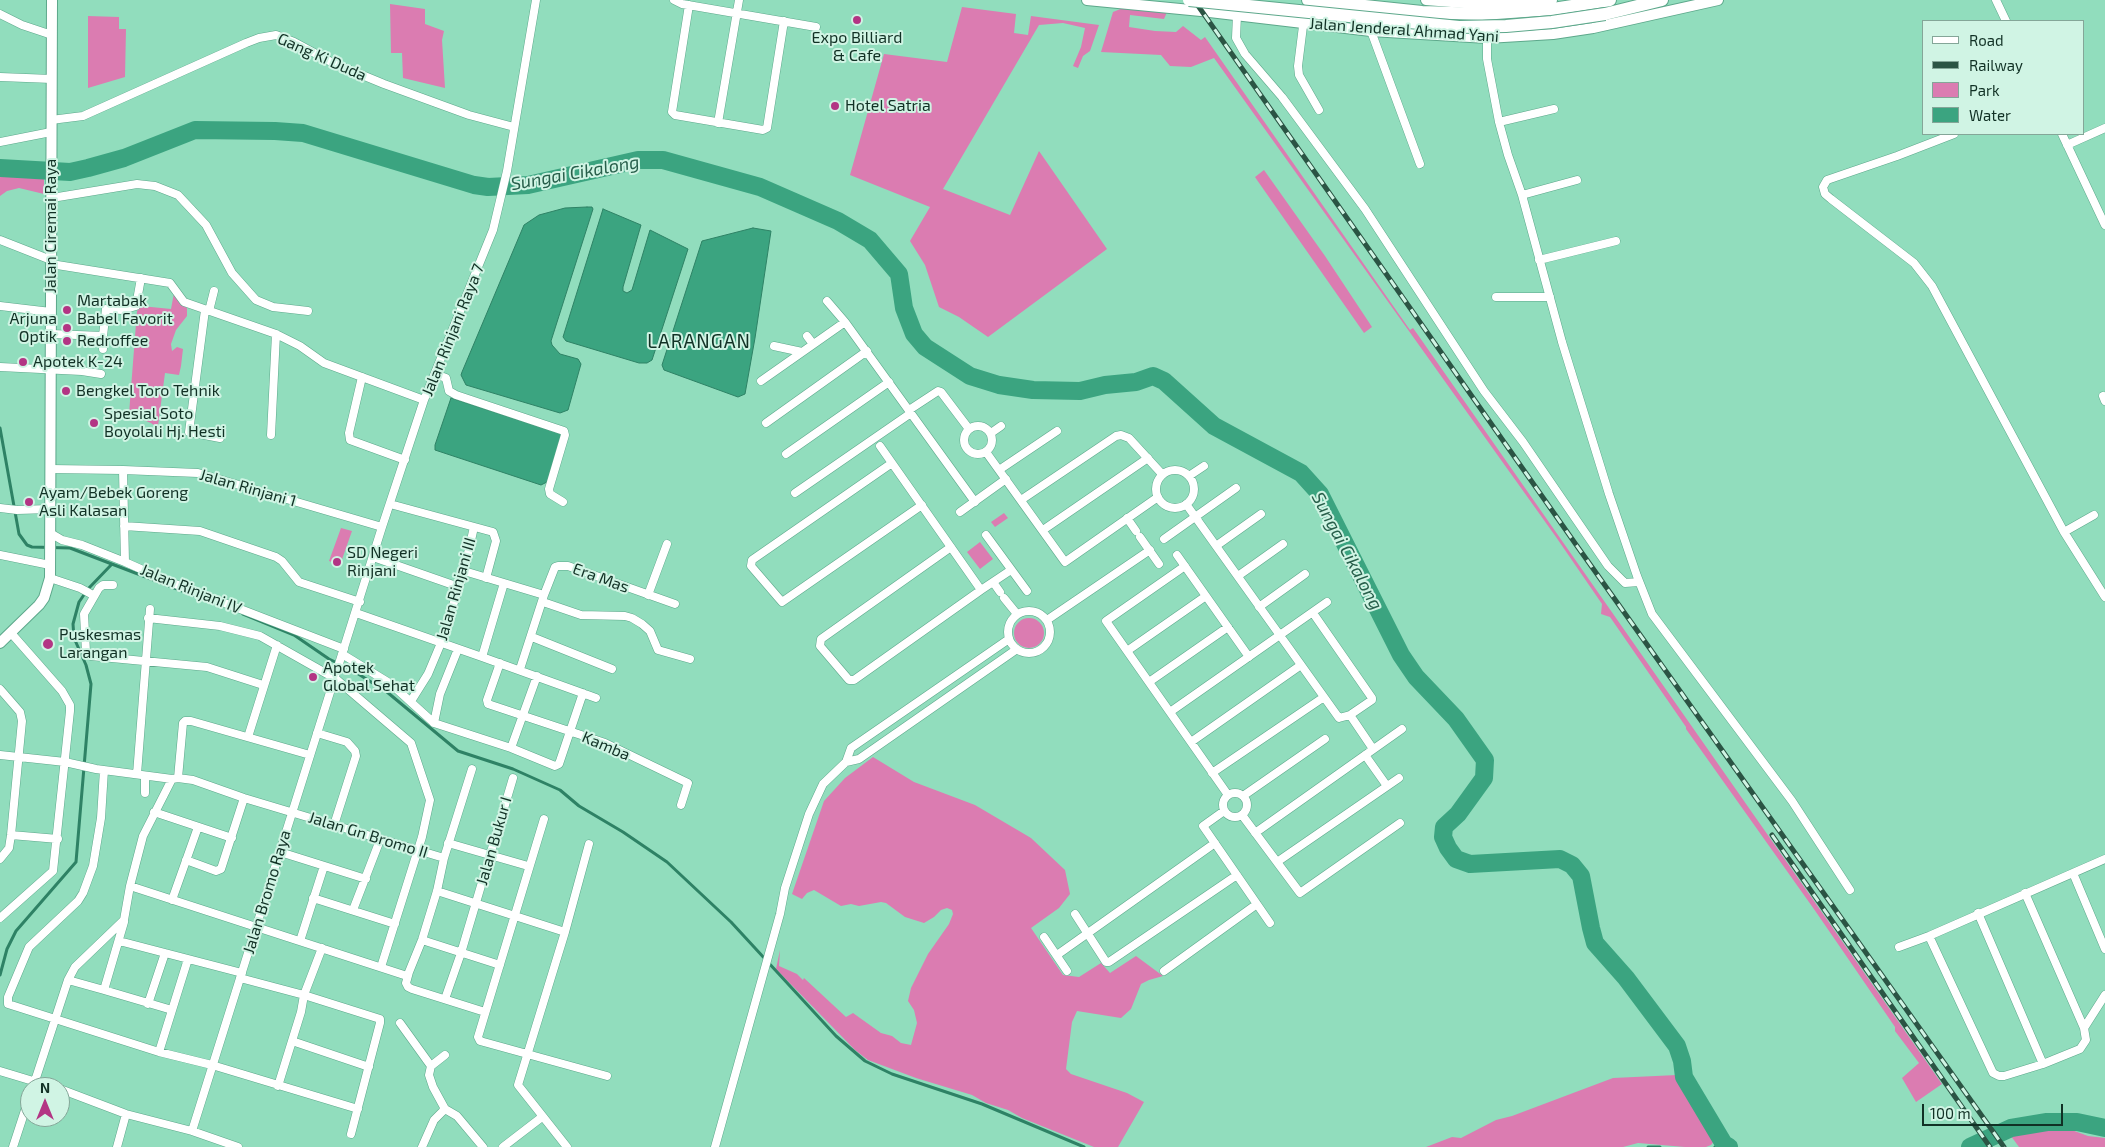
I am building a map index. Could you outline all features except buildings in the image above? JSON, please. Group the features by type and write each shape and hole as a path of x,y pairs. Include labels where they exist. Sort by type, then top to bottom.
{"highway":[{"name":"Jalan Jenderal Ahmad Yani","path":"1189,0 1459,26 1506,26 1552,22 1632,4 1662,0"},
{"name":"Jalan Jenderal Ahmad Yani","path":"1307,0 1422,12 1482,14 1552,9 1610,0"}],"street":[{"name":"Jalan Ciremai Raya","path":"0,643 44,598 50,578 52,0"},
{"name":"Jalan Rinjani Raya 7","path":"342,654 424,400 493,230 502,198 536,0"},
{"path":"674,0 690,5 816,27"},
{"path":"718,123 739,0"},
{"name":"Jalan Jenderal Ahmad Yani","path":"1087,0 1371,31 1487,38 1553,34 1593,28 1718,0"},
{"path":"1287,21 1289,0"},
{"path":"1307,0 1298,66 1299,76 1320,110"},
{"name":"Jalan Jenderal Ahmad Yani","path":"1426,0 1477,4 1514,4 1552,0"},
{"path":"1996,0 2006,20"},
{"path":"690,5 672,114 718,123 763,130 767,128 784,21"},
{"path":"0,14 22,25 52,36"},
{"path":"1237,15 1236,38 1245,54 1282,97 1365,209 1484,391 1523,442 1608,566 1625,583 1639,582"},
{"path":"1371,31 1420,164"},
{"name":"Gang Ki Duda","path":"51,120 83,116 246,42 276,35 294,42 333,63 384,84 469,115 514,126"},
{"path":"1487,38 1487,59 1499,122 1609,494 1639,582 1657,623 1792,802 1850,890"},
{"path":"0,76 52,79"},
{"path":"1499,122 1554,110"},
{"path":"2067,145 2105,128"},
{"path":"0,142 51,132"},
{"path":"1951,135 1827,180 1823,187 1825,194 1914,263 1932,286 2064,532 2105,597"},
{"path":"2062,135 2105,225"},
{"path":"1522,195 1578,180"},
{"path":"52,196 137,184 155,186 178,195 206,225 232,273 256,300 273,307 308,311"},
{"path":"0,240 51,262 170,284 184,302 276,334 300,346 324,363 424,400"},
{"path":"1539,260 1616,241"},
{"path":"103,349 106,309 122,310 136,306 141,278"},
{"path":"214,291 207,310 189,432 220,438"},
{"path":"1496,297 1550,297"},
{"path":"827,301 867,351 975,502"},
{"path":"0,306 51,312"},
{"path":"761,380 845,322"},
{"path":"51,334 103,336"},
{"path":"271,435 276,334"},
{"path":"807,336 813,344"},
{"path":"774,346 802,352"},
{"path":"766,423 867,351"},
{"path":"0,367 101,374"},
{"path":"435,374 446,378 449,391 456,395 563,429 565,435 549,489 550,494 563,502"},
{"path":"362,377 349,433 350,440 405,460"},
{"path":"786,454 889,382"},
{"path":"795,493 938,391 941,392 969,429"},
{"path":"979,426 985,428 990,433 992,443 986,452 974,454 966,448 964,438 969,429 979,426"},
{"path":"990,433 1001,426"},
{"path":"999,470 1057,431"},
{"path":"1021,500 1116,436 1121,435 1129,438 1162,474"},
{"path":"880,446 982,590"},
{"path":"986,452 1065,562 1158,497"},
{"path":"1042,530 1148,458"},
{"path":"892,462 752,560 751,566 780,601 784,601 922,506"},
{"path":"1189,476 1204,466"},
{"name":"Jalan Rinjani 1","path":"50,469 198,473 382,527"},
{"name":"Jalan Rinjani IV","path":"123,470 125,562 342,654 391,684 434,723"},
{"path":"1169,470 1177,470 1189,476 1194,484 1194,492 1186,504 1172,508 1162,503 1158,497 1156,487 1162,474 1169,470"},
{"path":"960,512 1006,479"},
{"path":"1164,538 1236,488"},
{"name":"Jalan Rinjani III","path":"390,504 474,527 464,570 441,643 428,674 410,702"},
{"path":"1186,504 1339,718 1350,715 1372,700 1372,698 1313,613"},
{"path":"3,509 50,509"},
{"path":"1216,546 1261,514"},
{"path":"2064,532 2094,515"},
{"path":"1127,518 1164,570"},
{"path":"124,526 200,531 276,557 287,566 299,582 360,602"},
{"path":"474,527 493,532 496,535 486,578"},
{"path":"986,535 1027,591"},
{"path":"50,536 82,545 125,562"},
{"path":"648,595 667,544"},
{"path":"1238,576 1283,544"},
{"path":"951,547 821,639 820,646 849,680 854,680 1011,570"},
{"path":"1047,620 1150,550"},
{"path":"0,555 50,565"},
{"path":"1177,555 1249,657"},
{"path":"373,557 459,587"},
{"name":"Era Mas","path":"544,599 555,567 562,565 675,604"},
{"path":"1185,566 1164,570 1106,620 1228,795"},
{"path":"464,570 504,583 581,615 625,616 632,618 650,631 658,650 690,659"},
{"path":"1259,607 1305,574"},
{"path":"50,578 80,588 91,594"},
{"path":"993,582 1017,614"},
{"path":"482,657 504,583"},
{"path":"113,585 102,585 91,594 83,616 86,652 91,656 207,667 263,685"},
{"path":"1127,651 1206,596"},
{"path":"520,669 544,599"},
{"path":"1170,712 1328,602"},
{"path":"144,794 141,775 148,618 150,609"},
{"path":"1029,610 1036,612 1047,620 1050,634 1044,647 1031,653 1017,649 1009,639 1009,625 1017,614 1029,610"},
{"path":"356,613 520,669 596,698"},
{"path":"148,618 220,626 260,636 336,677 411,743 430,800 418,848 381,967"},
{"path":"1149,682 1228,627"},
{"path":"0,918 53,871 58,839 70,705 62,691 11,633"},
{"path":"532,637 612,669"},
{"path":"715,1147 780,914 781,900 809,814 824,784 846,762 851,748 1009,639"},
{"path":"248,737 277,645"},
{"path":"458,649 440,694 434,723 511,748 557,766 583,693"},
{"path":"846,762 859,758 1017,649"},
{"name":"Jalan Bromo Raya","path":"192,1130 342,654"},
{"name":"Kamba","path":"500,663 486,702 522,716 605,743 688,783 681,805"},
{"path":"1191,742 1302,665"},
{"path":"511,748 538,676"},
{"path":"0,689 22,716 11,836 9,848 0,859"},
{"path":"1212,773 1324,697"},
{"path":"1350,715 1373,749"},
{"path":"104,990 119,941 130,886 143,836 154,812 175,778 183,723 191,721 310,755"},
{"path":"1255,833 1402,728"},
{"path":"317,733 347,742 356,756 334,826"},
{"path":"1243,796 1325,739"},
{"name":"Jalan Gn Bromo II","path":"0,755 65,762 141,775 193,780 334,826 380,840 418,848 444,858"},
{"path":"1365,755 1387,786"},
{"path":"472,769 448,843 437,891 422,940 407,976 408,987 485,1012"},
{"path":"104,770 100,818 92,866 83,893 78,901 29,947 7,1002 54,1020 358,1109"},
{"name":"Jalan Bukur I","path":"445,999 476,905 513,778"},
{"path":"1277,862 1399,778"},
{"path":"1236,793 1243,796 1247,806 1242,815 1232,818 1224,811 1223,802 1228,795 1236,793"},
{"path":"186,860 219,870 232,838 244,798"},
{"path":"1224,811 1203,826 1270,923"},
{"path":"154,812 232,838"},
{"path":"1242,815 1298,892 1301,893 1400,823"},
{"path":"544,819 528,866 478,1040 607,1076"},
{"path":"172,900 198,826"},
{"path":"11,836 58,839"},
{"path":"353,910 380,840"},
{"path":"448,843 528,866"},
{"path":"1056,955 1215,843"},
{"path":"567,1147 518,1085 565,932 589,844"},
{"path":"280,852 366,879"},
{"path":"1899,947 1929,936 2105,859"},
{"path":"300,941 324,866"},
{"path":"2073,873 2105,949"},
{"path":"1075,914 1106,962 1110,962 1237,875"},
{"path":"130,886 407,976"},
{"path":"437,891 565,932"},
{"path":"1929,936 1993,1073 2004,1076 2080,1050 2086,1040 2084,1028 2025,893"},
{"path":"313,898 395,924"},
{"path":"1164,971 1257,904"},
{"path":"1978,913 2043,1064"},
{"path":"36,1077 68,980 75,967 124,920"},
{"path":"1044,937 1068,971"},
{"path":"422,940 500,964"},
{"path":"119,941 188,959 380,1019 351,1134"},
{"path":"278,1086 304,995 322,948"},
{"path":"148,1004 165,953"},
{"path":"159,1052 188,959"},
{"path":"68,980 172,1010"},
{"path":"2084,1028 2105,995"},
{"path":"400,1023 431,1066 430,1078 445,1109 457,1116 483,1147"},
{"path":"292,1041 369,1067"},
{"path":"431,1066 445,1055"},
{"path":"0,1070 20,1078"},
{"path":"70,1093 126,1114 192,1130 238,1147"},
{"path":"422,1147 434,1120 445,1109"},
{"path":"116,1147 126,1114"},
{"path":"503,1147 542,1117"},
{"path":"13,1147 20,1126"}],"green space":[{"path":"390,4 425,9 425,24 444,31 442,40 445,88 403,78 402,53 391,53"},
{"path":"962,7 1016,14 1014,33 1028,35 1031,16 1099,25 1090,51 1083,56 1078,68 1073,66 1081,47 1085,28 1063,23 1039,25 943,189 1010,215 1039,151 1107,249 988,337 959,317 939,307 925,265 910,241 930,207 850,175 884,54 947,62"},
{"path":"1123,8 1167,12 1164,19 1130,15 1129,27 1176,32 1183,26 1201,40 1205,37 1410,330 1413,328 1418,335 1942,1084 1916,1102 1902,1078 1919,1063 1895,1031 1895,1027 1686,729 1610,617 1601,614 1602,604 1556,537 1214,58 1191,67 1170,66 1161,55 1101,52 1113,12"},
{"path":"88,16 119,17 119,29 126,29 125,77 88,88"},
{"path":"1264,170 1325,256 1372,327 1364,333 1255,177"},
{"path":"0,174 41,175 44,177 44,194 19,188 7,191 0,196"},
{"path":"174,293 180,304 187,308 187,316 176,330 171,344 172,351 177,347 183,349 181,366 179,375 165,373 158,426 155,426 129,414 137,311 141,306 171,309"},
{"path":"1004,513 1008,518 995,527 991,522"},
{"path":"341,528 352,531 340,565 329,561"},
{"path":"980,542 993,559 980,569 967,552"},
{"path":"1029,618 1040,622 1044,633 1040,644 1029,648 1018,644 1014,633 1018,622"},
{"path":"873,757 914,782 975,805 1031,838 1065,870 1070,894 1059,908 1031,928 1063,975 1079,977 1101,963 1110,973 1136,956 1163,976 1141,984 1131,1009 1121,1018 1077,1011 1072,1022 1066,1069 1071,1074 1127,1093 1144,1102 1118,1147 1094,1147 1022,1118 1008,1110 986,1103 972,1095 916,1078 868,1060 855,1050 776,969 780,950 779,966 797,974 803,980 804,978 846,1017 853,1013 881,1033 892,1036 901,1043 911,1045 917,1023 914,1010 908,1001 911,988 928,954 949,924 953,914 952,910 947,908 941,910 924,923 905,917 886,903 841,906 814,890 807,893 802,899 792,894 824,801 845,778"},
{"path":"1677,1075 1716,1139 1711,1145 1706,1147 1685,1147 1638,1143 1623,1147 1426,1147 1452,1137 1461,1138 1496,1120 1512,1116 1613,1078"},
{"path":"2037,1127 2069,1129 2088,1136 2105,1138 2105,1147 2019,1147 2008,1132"}],"water":[{"path":"592,207 593,209 551,341 560,354 578,359 581,364 568,410 560,413 466,385 461,375 462,372 524,225 539,215 565,208"},
{"path":"603,209 641,225 623,287 623,291 627,293 632,290 650,230 688,249 652,360 647,363 639,363 566,341 563,337"},
{"path":"753,228 771,231 745,394 738,397 664,370 662,365 702,241"},
{"path":"451,398 558,433 559,431 562,435 547,482 541,485 435,450"}],"waterway":[{"name":"Sungai Cikalong","path":"0,168 70,172 124,158 195,130 303,133 474,185 488,187 528,185 638,160 663,160 760,187 838,221 870,240 899,274 904,308 914,334 925,347 970,376 999,385 1033,390 1080,391 1105,385 1136,382 1153,376 1164,381 1214,426 1301,473 1320,494 1401,655 1416,677 1456,719 1485,760 1484,778 1458,814 1444,827 1443,837 1448,848 1456,859 1470,864 1560,859 1572,865 1581,876 1595,943 1626,978 1677,1046 1682,1061 1684,1077 1724,1144 1729,1147"},
{"path":"0,428 19,534 27,545 32,547 70,548 198,597"},
{"path":"0,975 7,949 16,931 76,862 91,684 86,665 74,638 73,624 79,602 88,589 112,564"},
{"path":"243,614 294,635 329,659 352,670 387,692 458,751 513,769 560,790 579,806 623,832 667,862 731,922 836,1036 865,1061 892,1074 982,1104 1084,1147"},
{"name":"Sungai Cikalong","path":"1970,1147 2011,1128 2047,1122 2077,1122 2105,1128"},
{"path":"1715,1147 1724,1144"},
{"path":"1648,1147 1660,1147"}],"railway":[{"path":"1194,0 1577,546 2004,1147"},
{"path":"1772,835 1990,1147"}],"place":[{"name":"Expo Billiard & Cafe","path":"857,20"},
{"name":"Hotel Satria","path":"835,106"},
{"name":"Martabak Babel Favorit","path":"67,310"},
{"name":"Arjuna Optik","path":"67,328"},
{"name":"Redroffee","path":"67,341"},
{"name":"Apotek K-24","path":"23,362"},
{"name":"Bengkel Toro Tehnik","path":"66,391"},
{"name":"Spesial Soto Boyolali Hj. Hesti","path":"94,423"},
{"name":"Ayam/Bebek Goreng Asli Kalasan","path":"29,502"},
{"name":"SD Negeri Rinjani","path":"337,562"},
{"name":"Puskesmas Larangan","path":"48,644"},
{"name":"Apotek Global Sehat","path":"313,677"}],"district":[{"name":"LARANGAN","path":"699,342"}]}
